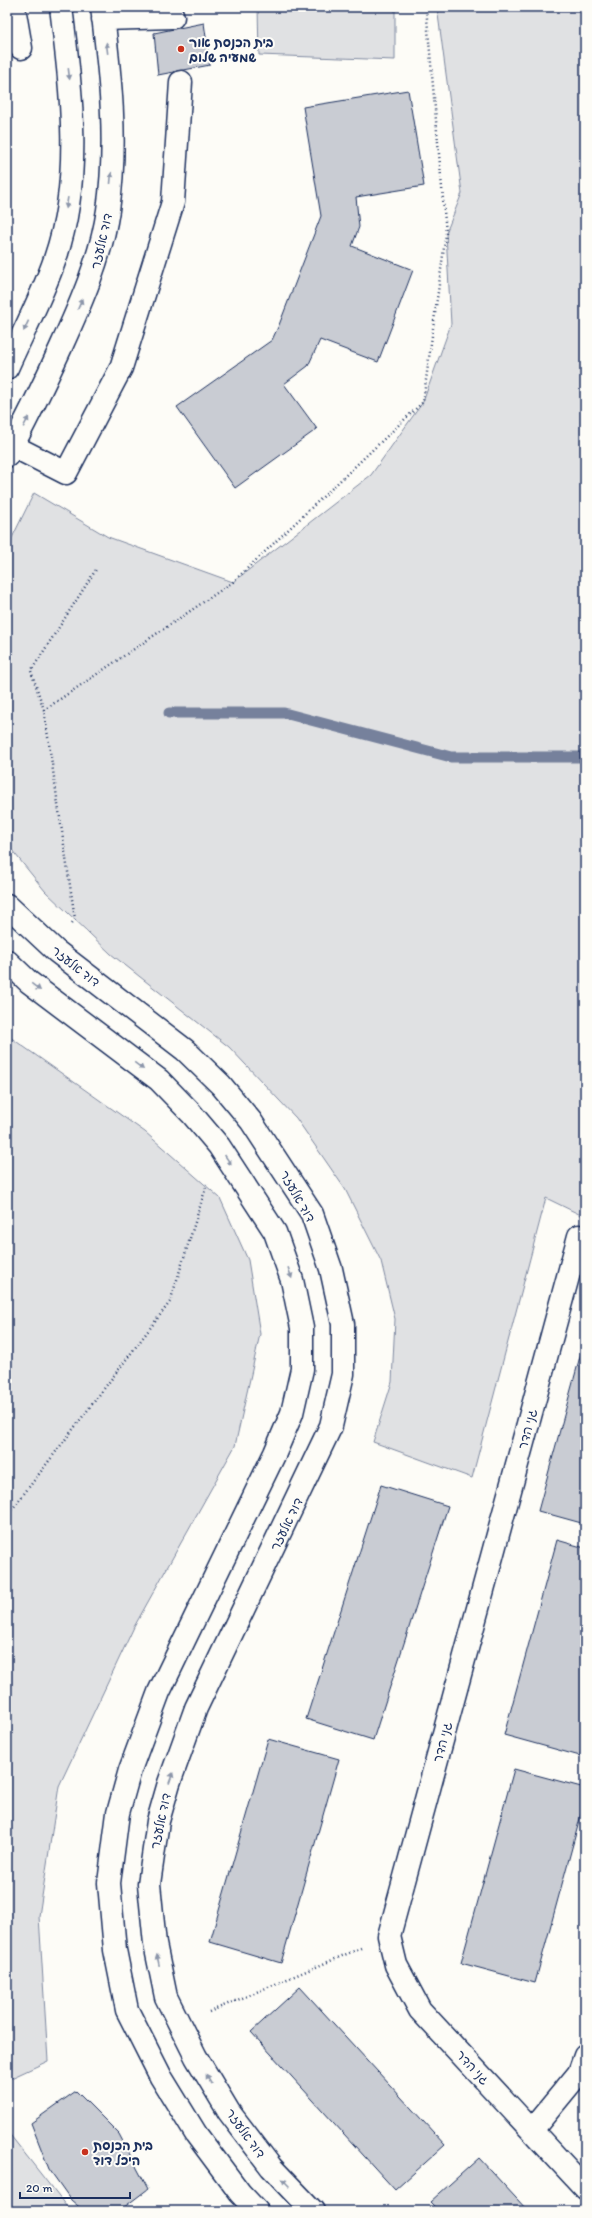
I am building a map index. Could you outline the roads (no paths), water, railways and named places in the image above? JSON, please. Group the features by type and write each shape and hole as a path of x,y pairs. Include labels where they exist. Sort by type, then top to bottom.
{"street":[{"path":"14,7 21,48"},
{"path":"7,368 55,259 68,204 73,149 70,84 61,7"},
{"path":"102,13 173,17 169,7"},
{"name":"דוד אלעזר","path":"10,451 28,419 94,271 108,210 113,150 111,81 102,13"},
{"path":"10,451 66,472 120,368 173,202 181,82"},
{"name":"דוד אלעזר","path":"7,905 56,951 185,1050 221,1085 251,1121 312,1214 331,1269 342,1324 342,1374 331,1426 196,1708 169,1783 158,1821 149,1884 155,1944 166,1997 196,2057 230,2112 271,2167 314,2211"},
{"path":"7,961 29,982 158,1080 191,1113 219,1146 275,1232 292,1280 302,1328 302,1369 292,1413 275,1453 158,1692 130,1770 118,1813 109,1883 115,1950 127,2010 161,2076 196,2134 240,2193 257,2211"},
{"name":"גני הדר","path":"580,1236 389,1936 396,1965 420,2010 585,2188"},
{"path":"532,2130 580,2073 585,2056"}],"waterway":[{"path":"169,713 284,713 451,757 585,757"}],"place":[{"name":"בית הכנסת אור שמעיה שלום","path":"181,49"},
{"name":"בית הכנסת היכל דוד","path":"85,2152"}]}
